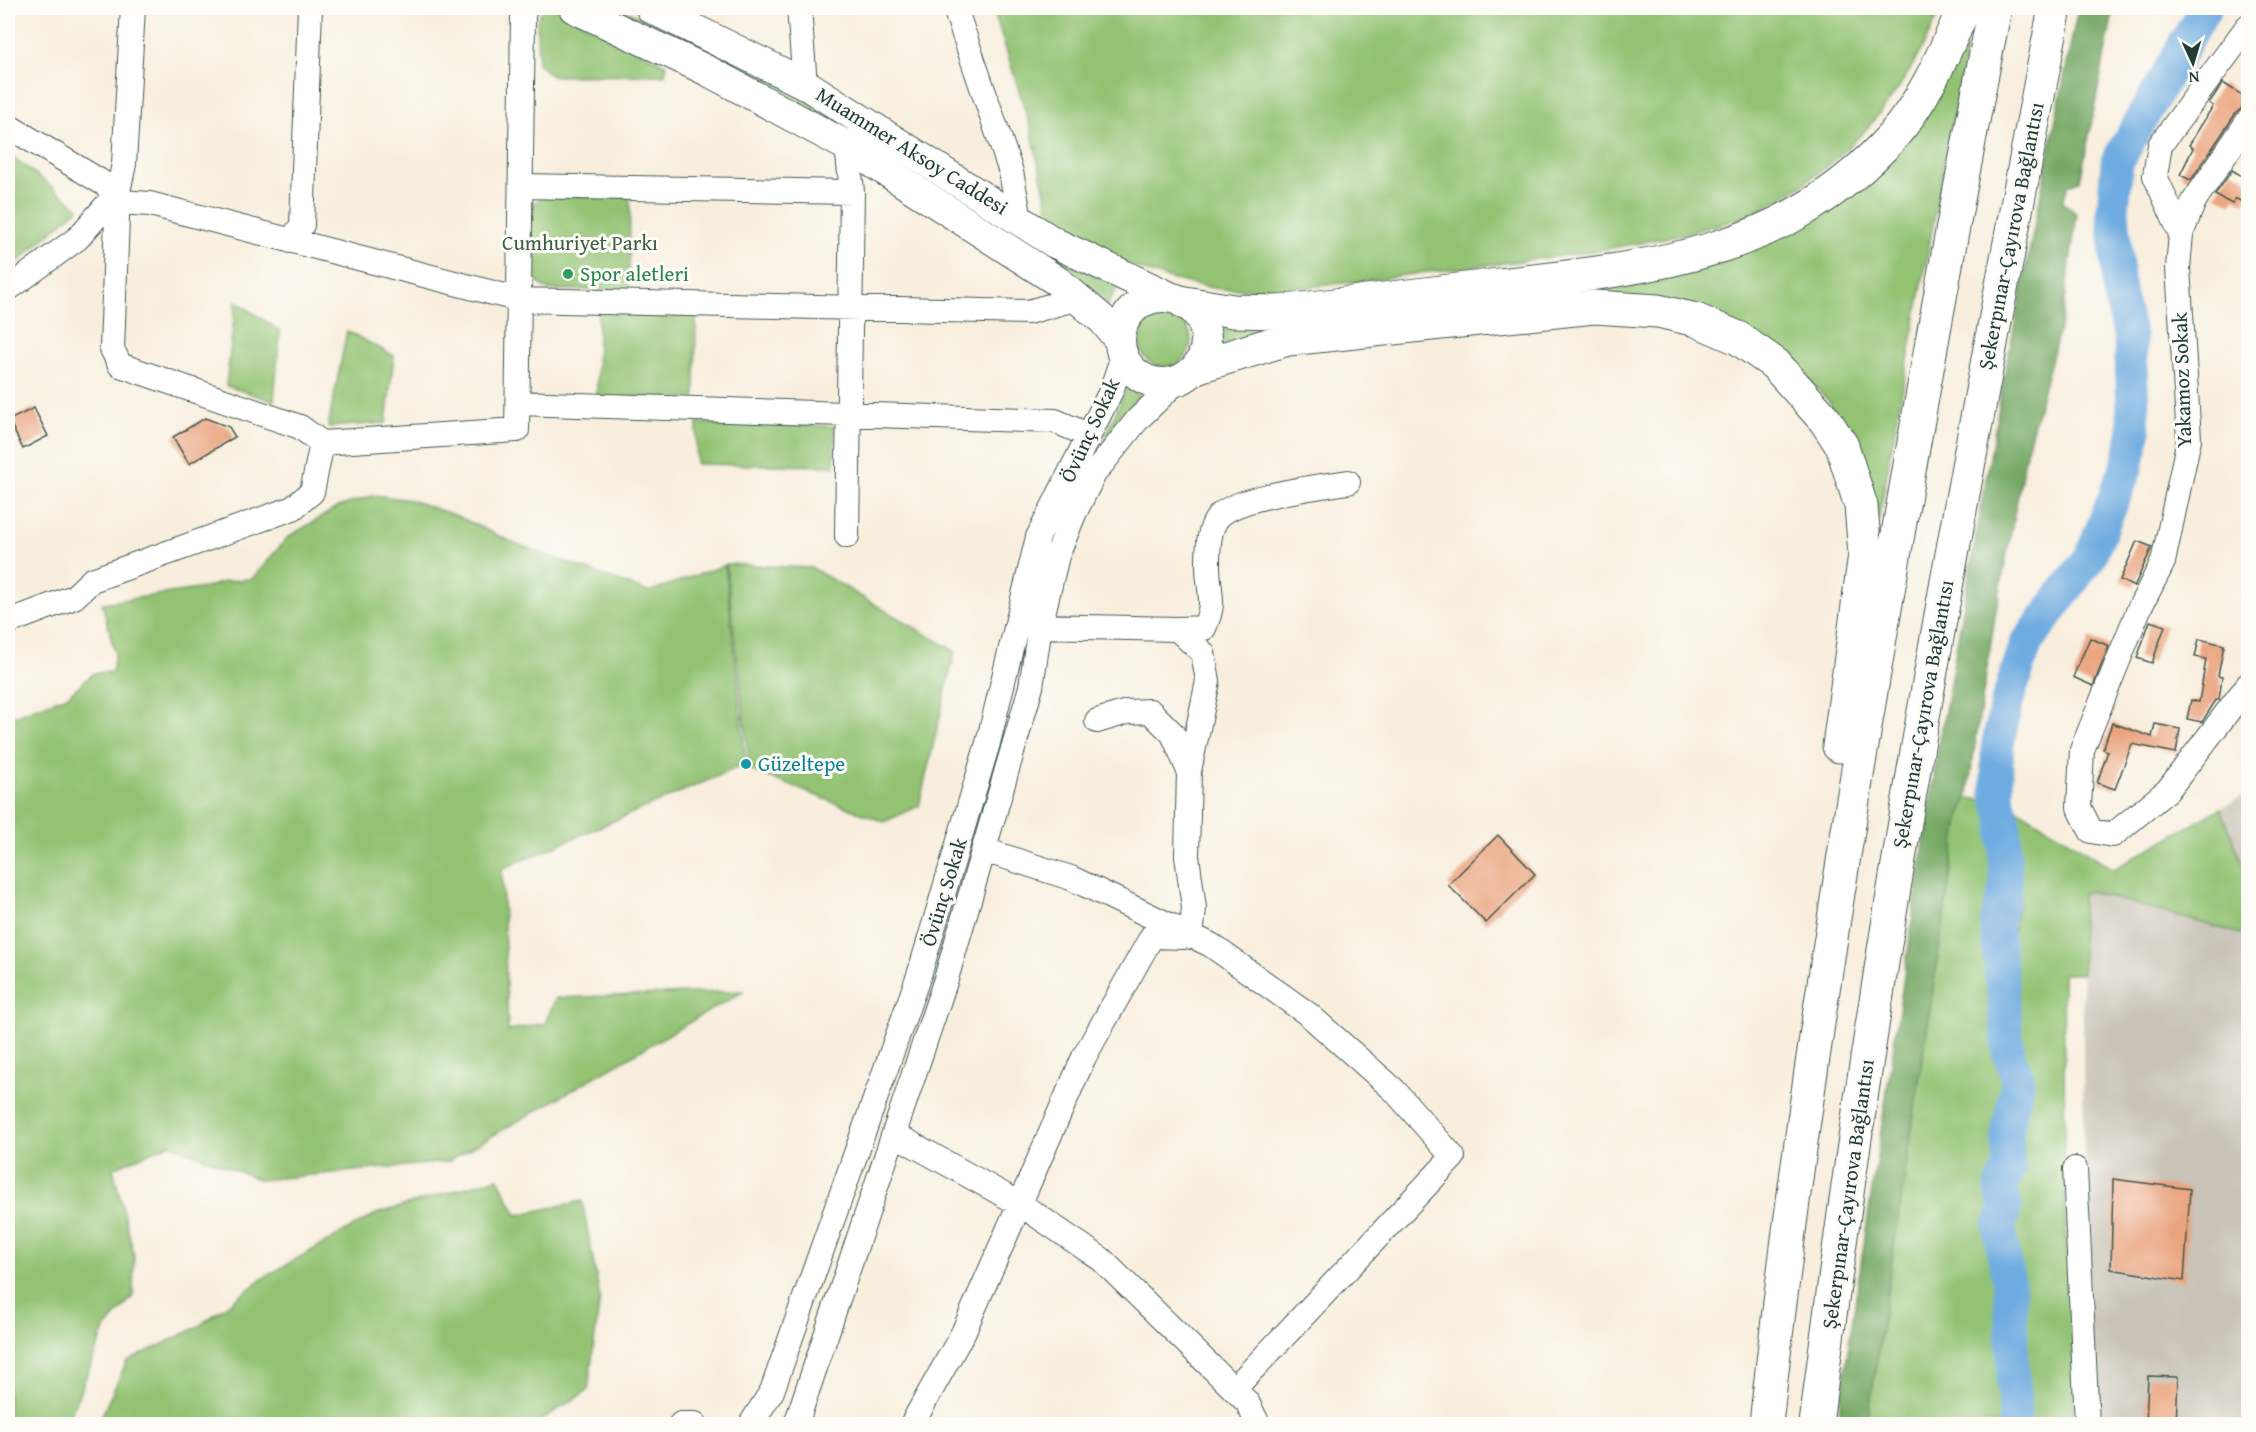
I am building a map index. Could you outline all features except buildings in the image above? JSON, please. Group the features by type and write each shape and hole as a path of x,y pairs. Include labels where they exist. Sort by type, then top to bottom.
{"highway":[{"path":"1179,300 1233,311 1278,312 1584,275 1698,255 1735,243 1777,225 1811,204 1869,160 1893,136 1937,71 1964,8"},
{"path":"1766,1425 1819,1017 1844,845 1914,443 1995,8"},
{"name":"Şekerpınar-Çayırova Bağlantısı","path":"1816,1425 1897,868 1955,531 2055,8"},
{"path":"1188,374 1288,339 1594,306 1658,311 1696,320 1738,338 1782,372 1825,420 1842,446 1861,506 1865,554 1852,661 1833,782 1819,1017"}],"main road":[{"path":"574,8 708,71 847,146 1057,280 1103,320 1134,372 1151,382 1188,374"},
{"name":"Muammer Aksoy Caddesi","path":"655,9 806,84 1055,243 1179,300 1196,312 1205,331 1205,352 1188,374"},
{"path":"1122,349 1125,320 1140,304 1161,297 1179,300"}],"street":[{"path":"133,8 124,164 119,197 112,349 120,365 300,427 322,443 517,430 523,16 525,8"},
{"path":"291,241 302,225 310,8"},
{"path":"799,8 806,84"},
{"path":"954,8 1011,172 1020,220"},
{"path":"2181,234 2155,176 2160,145 2248,26"},
{"name":"Yakamoz Sokak","path":"2248,121 2194,201 2181,234 2178,268 2188,439 2163,562 2139,609 2082,750 2079,807 2091,831 2113,835 2168,790 2248,685"},
{"path":"8,126 119,197 520,300 1028,312 1078,298"},
{"path":"847,146 852,192 847,536"},
{"path":"521,186 852,192"},
{"path":"8,289 78,238 119,197"},
{"name":"Övünç Sokak","path":"751,1425 772,1391 920,972 988,743 1038,537 1111,390 1122,349"},
{"name":"Övünç Sokak","path":"796,1425 945,979 984,850 1031,687 1040,626 1057,556 1094,474 1138,419 1188,374"},
{"path":"518,403 1055,421 1088,435"},
{"path":"8,622 74,597 92,580 293,508 312,492 322,443"},
{"path":"1040,626 1204,628 1213,610 1208,566 1211,531 1219,516 1254,499 1348,482"},
{"path":"1177,629 1203,653 1208,681 1189,771 1187,856 1194,908 1191,937"},
{"path":"1097,721 1127,712 1150,711 1173,734 1189,771"},
{"path":"984,850 1071,879 1211,945 1308,1014 1394,1090 1453,1157 1234,1389"},
{"path":"912,1425 963,1333 1084,1057 1152,936 1191,937"},
{"path":"894,1134 1020,1204 1101,1259 1247,1402 1258,1425"},
{"path":"2074,1169 2087,1425"},
{"path":"772,1391 772,1411 776,1425"},
{"path":"681,1425 695,1425"}],"shaded area":[{"path":"2248,793 2248,879 2221,808"},
{"path":"2089,891 2248,936 2248,1424 2094,1424 2084,1170 2082,895"}],"green space":[{"path":"543,8 553,8 667,65 665,75 551,76 538,63 537,20"},
{"path":"601,8 621,8 776,82 1118,286 1105,309"},
{"path":"993,8 1941,8 1910,69 1872,122 1826,167 1768,206 1748,215 1655,240 1561,256 1319,286 1217,289 1169,279 1128,265 1088,246 1051,221 1031,129"},
{"path":"2078,8 2114,8 2080,181 2068,185 2063,202 2077,214 2062,320 2026,453 1995,616 1967,798 1959,817 1867,1424 1837,1424 1936,762 2004,378"},
{"path":"1966,47 1878,522 1830,403 1784,352 1591,295 1591,288 1800,227 1838,206 1899,149"},
{"path":"8,153 79,208 8,270"},
{"name":"Cumhuriyet Parkı","path":"544,196 630,196 629,290 548,290 530,276 530,206"},
{"path":"236,301 280,331 274,401 226,386"},
{"path":"598,312 696,313 695,398 597,397"},
{"path":"1160,315 1170,315 1179,319 1187,327 1191,341 1187,355 1179,363 1170,367 1160,367 1151,363 1143,355 1139,346 1139,336 1143,327 1151,319"},
{"path":"1218,320 1305,322 1219,346"},
{"path":"347,331 394,356 386,423 328,427"},
{"path":"1127,386 1141,397 1097,457"},
{"path":"697,423 835,426 834,466 696,464"},
{"name":"Güzeltepe","path":"375,495 410,500 457,516 514,543 648,592 725,565 746,764 502,869 508,1031 545,1023 556,998 744,991 447,1162 260,1180 170,1144 113,1168 134,1255 133,1296 105,1329 67,1424 8,1424 8,718 67,696 94,673 112,672 115,653 102,603 204,588 227,581 252,579 288,537 338,507"},
{"path":"726,564 812,568 955,651 919,806 884,822 750,770"},
{"path":"1967,798 1996,801 1999,868 1989,931 1990,978 2006,1080 2001,1133 1991,1187 1996,1205 1990,1226 2006,1327 2008,1424 1867,1424 1959,817"},
{"path":"2221,808 2248,879 2248,936 2089,891 2082,895 2082,974 2063,974 2066,1240 2076,1365 2073,1424 2031,1424 2012,1244 2014,1194 2027,1078 2021,1056 2009,953 2020,896 2017,809 2114,869"},
{"path":"498,1178 517,1215 582,1201 600,1297 588,1390 535,1424 98,1424 127,1361 196,1328 265,1277 376,1214"}],"waterway":[{"path":"2015,1424 2010,1291 1999,1227 2006,1207 2000,1188 2009,1169 2007,1134 2018,1078 2009,1056 1996,924 2006,886 2004,820 1997,796 1997,748 2006,705 2026,644 2090,557 2127,466 2134,436 2130,337 2119,293 2113,211 2117,162 2205,8"}],"place":[{"name":"Spor aletleri","path":"568,274"},
{"name":"Güzeltepe","path":"746,764"}]}
